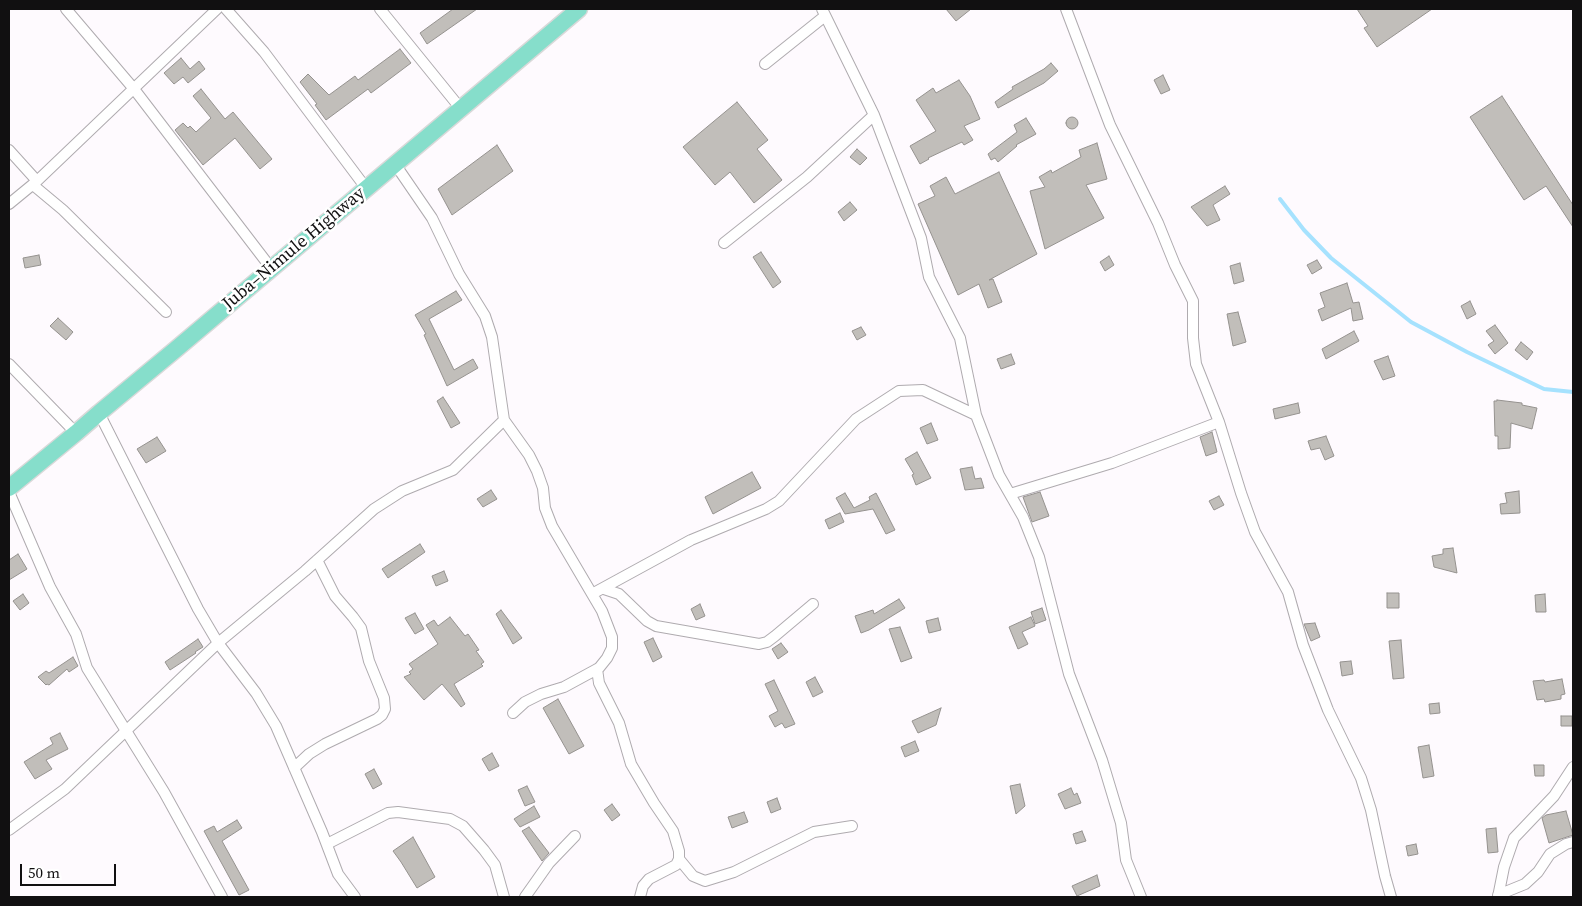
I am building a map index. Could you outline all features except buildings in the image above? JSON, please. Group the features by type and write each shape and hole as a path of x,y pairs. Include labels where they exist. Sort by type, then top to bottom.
{"main road":[{"name":"Juba–Nimule Highway","path":"9,488 76,434 98,413 579,9"}],"street":[{"path":"66,9 134,88 271,268"},
{"path":"9,204 35,183 217,9"},
{"path":"226,9 264,52 366,188"},
{"path":"380,9 461,109"},
{"path":"1066,9 1110,125 1158,223 1175,265 1193,301 1193,338 1196,364 1219,422 1240,493 1255,532 1288,592 1303,644 1328,710 1361,778 1371,810 1391,897"},
{"path":"765,64 823,12 874,115 921,238 929,277 960,338 976,415 999,475 1023,516 1039,557 1070,674 1102,760 1121,823 1126,860 1141,897"},
{"path":"724,243 807,177 874,115"},
{"path":"9,150 35,183 166,312"},
{"path":"395,164 432,218 458,274 485,316 492,337 504,420 533,463 543,488 545,508 552,526 602,611 612,637 612,648 608,658 597,669 564,686 524,702 513,713"},
{"path":"9,364 76,434"},
{"path":"592,594 691,540 766,509 779,501 856,419 899,391 923,390 976,415"},
{"path":"98,413 134,481 186,589 218,643 256,693 276,726 338,874 355,897"},
{"path":"9,830 65,789 218,643 317,560 374,509 402,491 453,470 504,420"},
{"path":"1010,494 1112,463 1219,422"},
{"path":"9,492 50,587 76,634 87,668 164,792 222,897"},
{"path":"294,768 309,754 376,719 382,715 385,709 384,698 369,661 361,628 354,617 335,596 317,560"},
{"path":"604,589 619,594 646,621 656,626 759,644 767,642 813,604"},
{"path":"597,669 599,683 619,724 631,764 673,831 679,851 679,860 676,865 649,879 643,886 640,897"},
{"path":"1498,896 1504,867 1514,838 1554,796 1573,767"},
{"path":"327,844 388,813 398,812 450,819 463,826 495,865 504,897"},
{"path":"679,860 693,876 705,881 734,872 814,832 852,826"},
{"path":"524,897 550,863 575,836"},
{"path":"1498,896 1525,884 1538,872 1550,854 1573,842"}],"waterway":[{"path":"1280,199 1304,230 1331,258 1411,322 1467,352 1544,389 1573,392"}]}
